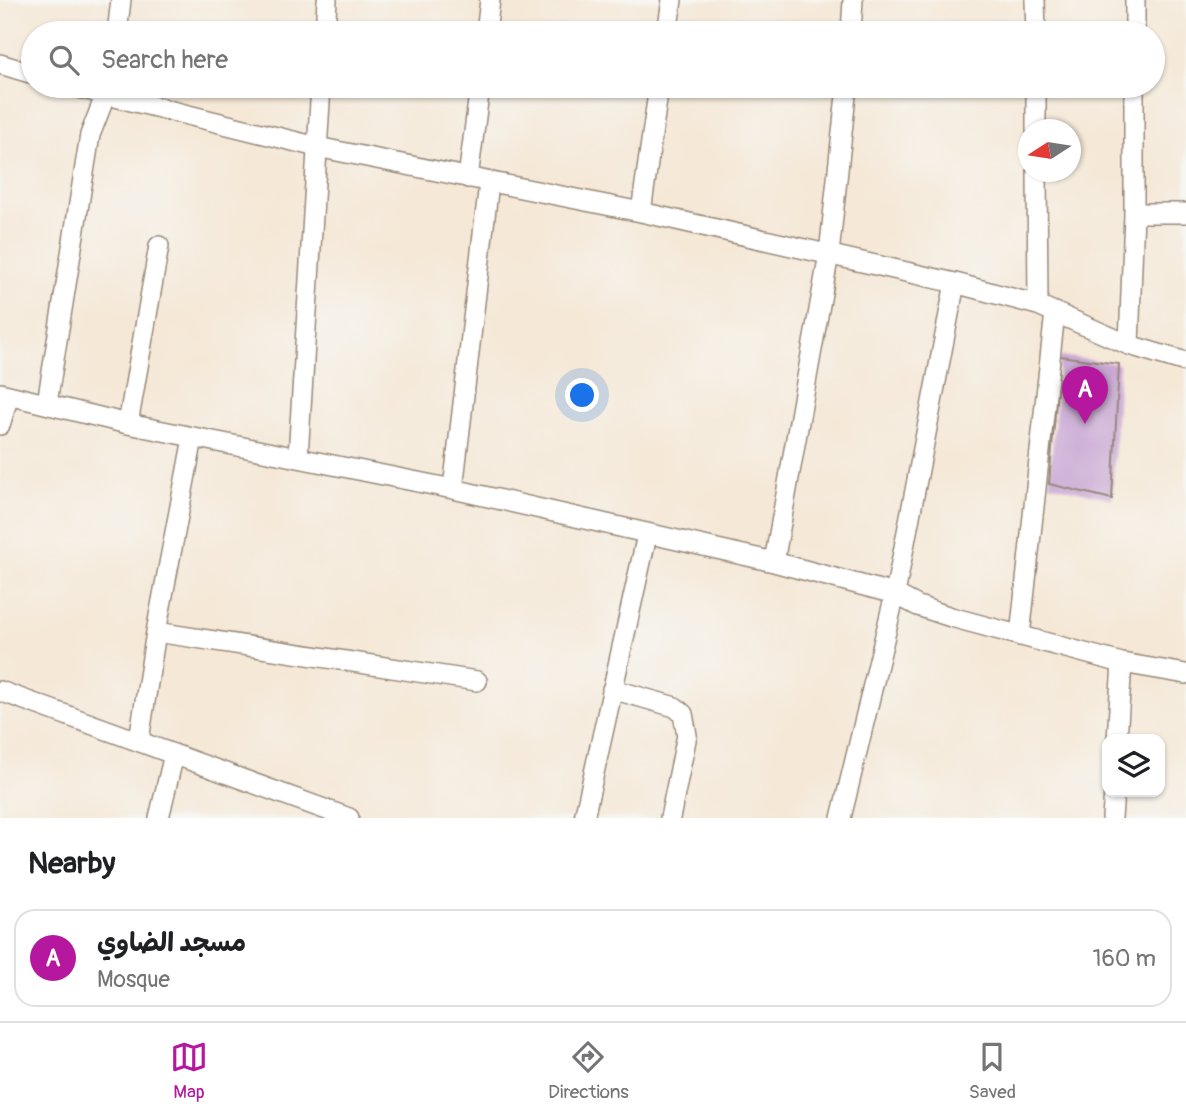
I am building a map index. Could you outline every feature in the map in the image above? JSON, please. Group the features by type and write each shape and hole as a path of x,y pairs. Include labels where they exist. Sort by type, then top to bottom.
{"street":[{"path":"118,21 121,0"},
{"path":"326,21 327,0"},
{"path":"487,21 490,0"},
{"path":"669,21 672,0"},
{"path":"852,21 853,0"},
{"path":"1035,0 1035,21"},
{"path":"1135,0 1135,21"},
{"path":"0,64 21,70"},
{"path":"47,403 90,135 104,98"},
{"path":"134,98 317,146 640,212 955,283 1047,309 1129,345 1186,362"},
{"path":"298,457 320,98"},
{"path":"468,178 478,98"},
{"path":"640,212 657,98"},
{"path":"774,562 829,254 846,98"},
{"path":"1036,98 1036,119"},
{"path":"1129,345 1134,214 1134,98"},
{"path":"1020,636 1047,309 1038,182"},
{"path":"453,489 489,183"},
{"path":"1134,214 1186,213"},
{"path":"128,424 159,246"},
{"path":"841,818 895,594 955,283"},
{"path":"0,425 4,394 193,438 453,489 774,562 895,594 918,607 1020,636 1122,663 1186,674"},
{"path":"139,740 156,632 193,438"},
{"path":"584,818 647,535"},
{"path":"156,632 477,681"},
{"path":"1117,734 1122,663"},
{"path":"612,689 676,707 683,714 687,735 670,818"},
{"path":"0,691 349,818"},
{"path":"159,818 174,754"},
{"path":"1112,818 1114,797"}],"building":[{"path":"1060,356 1119,364 1112,499 1049,484"}],"place":[{"name":"مسجد الضاوي","path":"1085,424"}]}
